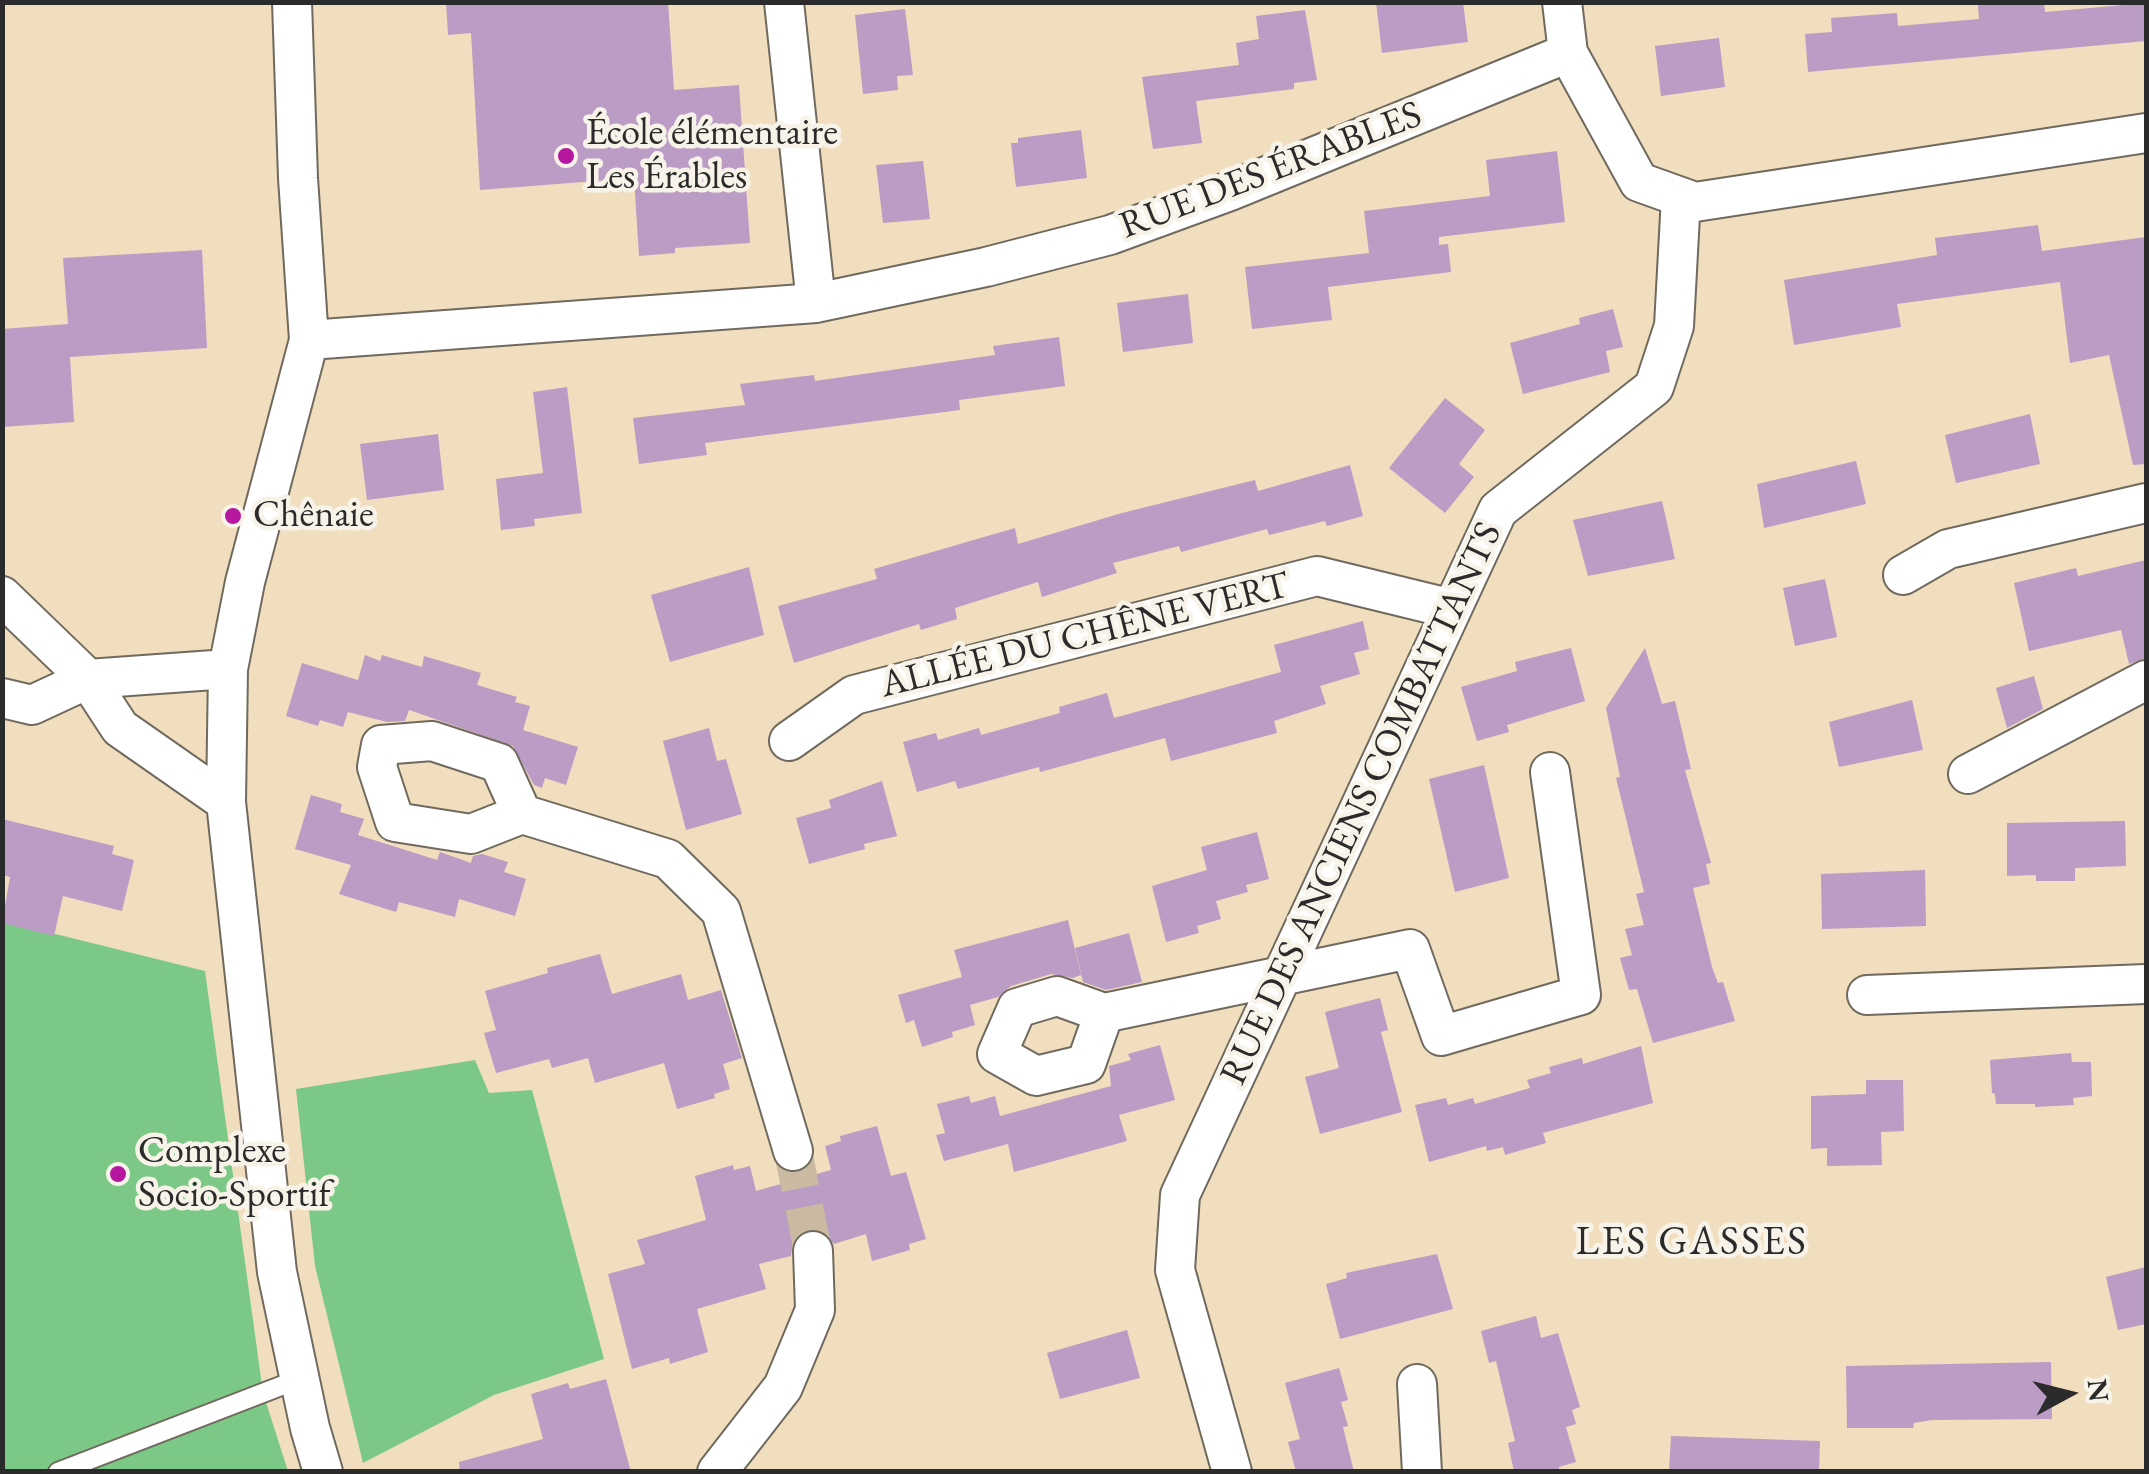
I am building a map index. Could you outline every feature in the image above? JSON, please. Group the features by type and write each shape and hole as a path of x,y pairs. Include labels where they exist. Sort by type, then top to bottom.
{"street":[{"path":"292,2 309,340 249,565 228,669 226,802 276,1272 323,1472"},
{"path":"784,2 816,302"},
{"path":"1562,2 1568,53 1640,182 1695,202 2146,132"},
{"name":"RUE DES ÉRABLES","path":"309,340 816,302 986,267 1110,235 1230,191 1568,53"},
{"name":"RUE DES ANCIENS COMBATTANTS","path":"1232,1472 1175,1270 1180,1196 1498,510 1654,388 1674,326 1681,197"},
{"path":"1904,575 1948,549 2146,503"},
{"name":"ALLÉE DU CHÊNE VERT","path":"789,741 854,695 1317,576 1452,609"},
{"path":"2,596 88,678 120,728 226,802"},
{"path":"2,698 32,705 88,678 228,669"},
{"path":"1968,774 2146,680"},
{"path":"1104,1013 1410,949 1441,1036 1580,994 1550,772"},
{"path":"522,814 668,859 721,911 793,1151"},
{"path":"1867,994 2146,984"},
{"path":"716,1472 783,1387 815,1310 814,1251"},
{"path":"1417,1384 1422,1472"}],"lane":[{"path":"58,1472 300,1379"}],"green space":[{"name":"Complexe Socio-Sportif","path":"3,921 205,971 263,1393 288,1471 3,1472"},
{"path":"475,1060 489,1093 532,1090 604,1359 494,1395 363,1463 315,1266 296,1089"}],"building":[{"name":"École élémentaire Les Érables","path":"446,2 668,2 674,90 739,85 750,243 675,248 675,253 639,256 634,178 480,190 471,33 448,35"},
{"path":"1376,2 1463,2 1468,42 1382,53"},
{"path":"2044,2 2045,12 2146,3 2146,41 1808,72 1805,34 1832,32 1831,18 1897,13 1898,26 1979,19 1978,5"},
{"path":"905,9 913,75 897,76 898,90 863,94 855,15"},
{"path":"1305,10 1317,80 1294,83 1294,89 1196,101 1202,143 1153,149 1142,77 1239,65 1236,43 1259,39 1256,16"},
{"path":"1719,38 1725,87 1661,96 1655,46"},
{"path":"1081,130 1087,178 1016,187 1011,143 1018,143 1018,138"},
{"path":"1557,151 1565,222 1439,237 1439,245 1448,244 1451,272 1328,287 1332,320 1252,329 1245,267 1369,253 1364,211 1490,196 1486,160"},
{"path":"923,161 930,219 883,223 876,165"},
{"path":"2038,225 2042,251 2146,237 2146,464 2133,465 2109,355 2070,363 2060,282 1897,304 1901,327 1794,345 1784,280 1937,255 1935,238"},
{"path":"202,250 207,348 70,357 74,422 2,427 2,329 68,324 63,258"},
{"path":"1188,294 1193,343 1123,352 1117,303"},
{"path":"1613,309 1623,347 1606,351 1610,372 1523,394 1510,343 1580,324 1579,318"},
{"path":"1059,337 1065,386 959,400 960,410 705,443 707,455 639,464 633,418 745,405 740,384 814,375 815,381 995,355 993,346"},
{"path":"567,387 582,513 534,519 535,526 501,530 496,479 543,473 533,392"},
{"path":"1445,398 1485,430 1459,464 1474,477 1445,513 1389,468"},
{"path":"2030,414 2040,464 1956,483 1945,435"},
{"path":"438,434 444,490 367,500 360,444"},
{"path":"1856,461 1866,504 1764,528 1757,484"},
{"path":"1350,465 1363,516 1269,535 1267,529 1181,552 1179,546 1113,563 1117,573 1042,597 1038,582 955,608 957,619 921,630 919,624 794,663 778,606 877,579 874,569 1015,528 1018,544 1255,480 1258,491"},
{"path":"1662,501 1675,559 1588,576 1573,520"},
{"path":"2146,560 2146,658 2129,664 2121,630 2029,651 2014,583 2076,568 2078,576"},
{"path":"749,567 764,635 670,662 651,595"},
{"path":"1825,579 1837,637 1795,646 1783,588"},
{"path":"1363,621 1369,649 1354,653 1360,674 1320,686 1326,704 1274,721 1277,733 1171,761 1165,738 1040,772 1039,767 958,789 955,781 917,792 903,742 936,733 938,740 979,728 981,735 1060,713 1059,707 1107,693 1114,718 1281,672 1274,645"},
{"path":"1571,648 1585,701 1507,725 1509,732 1477,741 1461,687 1517,671 1515,662"},
{"path":"1645,648 1662,704 1675,701 1691,769 1685,770 1711,863 1706,864 1710,884 1693,888 1712,967 1718,983 1723,982 1735,1021 1653,1043 1637,989 1629,990 1620,958 1632,955 1625,929 1644,925 1636,894 1644,892 1616,778 1620,777 1606,708"},
{"path":"365,655 380,661 382,655 422,667 424,656 481,673 477,685 517,697 515,702 530,706 523,730 578,747 566,785 545,778 542,788 534,785 513,746 409,710 405,721 387,722 348,712 343,727 320,720 318,726 286,716 302,663 358,680"},
{"path":"2034,676 2043,709 2007,728 1996,688"},
{"path":"1912,700 1923,750 1839,767 1829,722"},
{"path":"709,728 717,761 726,759 742,814 686,830 663,741"},
{"path":"1484,765 1509,878 1455,892 1429,779"},
{"path":"882,781 897,836 809,864 796,818 831,808 829,800"},
{"path":"311,795 342,804 340,812 364,819 358,835 437,860 440,852 471,863 473,856 482,854 508,862 504,872 526,879 515,916 459,899 455,917 399,902 396,912 339,894 351,865 295,849"},
{"path":"2,819 114,846 112,854 134,860 122,911 63,896 54,936 2,923 10,877 2,875"},
{"path":"2125,821 2126,866 2075,868 2075,881 2036,881 2036,875 2007,876 2007,823"},
{"path":"1257,832 1269,879 1246,885 1248,892 1216,901 1221,919 1197,926 1199,933 1166,942 1152,886 1207,870 1201,847"},
{"path":"1925,870 1926,926 1822,929 1821,874"},
{"path":"1068,920 1081,975 1073,978 1051,974 1011,986 998,997 970,1005 975,1025 922,1047 914,1020 906,1023 898,995 962,977 954,950"},
{"path":"1129,933 1142,982 1106,990 1083,982 1075,948"},
{"path":"600,954 612,994 681,974 688,1000 721,990 742,1058 723,1064 730,1089 714,1094 715,1098 677,1109 664,1063 595,1083 588,1058 552,1068 549,1059 496,1073 484,1033 496,1030 485,991"},
{"path":"1380,998 1388,1030 1381,1032 1402,1112 1320,1134 1305,1077 1339,1068 1325,1012"},
{"path":"1160,1045 1175,1100 1119,1115 1127,1141 1014,1172 1008,1144 944,1161 936,1135 945,1133 937,1104 969,1096 971,1103 995,1096 1000,1116 1111,1086 1109,1066 1131,1060 1128,1054"},
{"path":"1641,1046 1653,1103 1543,1133 1546,1143 1505,1155 1503,1147 1487,1151 1486,1146 1429,1162 1415,1105 1446,1098 1448,1105 1473,1098 1475,1104 1530,1088 1527,1080 1551,1073 1549,1067 1582,1058 1583,1064"},
{"path":"2071,1053 2072,1062 2091,1062 2092,1096 2073,1098 2074,1105 1996,1104 1990,1060"},
{"path":"1866,1080 1903,1080 1904,1131 1881,1132 1882,1165 1827,1166 1827,1148 1811,1149 1811,1096 1866,1094"},
{"path":"877,1126 891,1176 906,1172 926,1239 909,1244 910,1250 872,1261 866,1234 834,1244 823,1231 802,1232 793,1241 791,1256 759,1264 766,1289 697,1309 708,1352 670,1364 669,1358 632,1369 608,1274 645,1264 637,1240 706,1220 695,1176 733,1165 734,1170 750,1166 756,1191 831,1170 825,1146 841,1141 840,1136"},
{"path":"1437,1254 1453,1309 1340,1339 1326,1284 1347,1278 1346,1273"},
{"path":"2146,1267 2146,1324 2118,1330 2106,1277"},
{"path":"1536,1316 1541,1338 1558,1333 1580,1407 1572,1410 1576,1424 1566,1427 1576,1462 1559,1467 1560,1472 1514,1472 1508,1443 1515,1441 1496,1361 1489,1363 1481,1331"},
{"path":"1127,1330 1140,1378 1060,1399 1047,1353"},
{"path":"2051,1362 2052,1419 1932,1420 1914,1423 1913,1428 1847,1428 1846,1366"},
{"path":"1339,1368 1348,1400 1341,1402 1348,1426 1343,1427 1354,1472 1296,1472 1288,1442 1300,1439 1285,1383"},
{"path":"606,1379 631,1472 460,1472 459,1462 543,1439 531,1394 568,1383 570,1389"},
{"path":"1671,1436 1820,1441 1819,1472 1669,1472"}],"tunnel":[{"path":"793,1151 813,1251"}],"place":[{"name":"École élémentaire Les Érables","path":"566,156"},
{"name":"Chênaie","path":"233,516"},
{"name":"Complexe Socio-Sportif","path":"118,1174"}],"district":[{"name":"LES GASSES","path":"1692,1243"}]}
